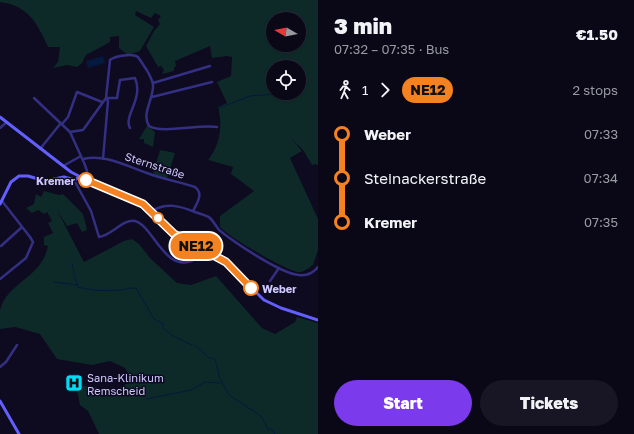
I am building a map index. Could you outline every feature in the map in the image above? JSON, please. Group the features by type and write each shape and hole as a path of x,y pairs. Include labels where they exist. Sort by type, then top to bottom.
{"main road":[{"path":"0,117 62,166 79,177 140,202 152,211 174,234 226,262 264,300 281,308 318,320"},
{"path":"1,203 10,182 19,176 28,176 45,181 64,177 74,180 79,177"},
{"path":"0,401 19,434"}],"street":[{"path":"103,158 108,101 106,98 110,60 114,57 136,55 153,83 152,97 146,118 148,125 152,128 217,128"},
{"path":"153,83 210,66"},
{"path":"70,132 83,130 106,98 117,98 120,80 133,78 136,79 138,92 128,120 130,128"},
{"path":"152,97 212,82"},
{"path":"40,148 68,117 77,92 102,102"},
{"path":"34,98 70,132 87,171 85,180"},
{"path":"0,128 7,122"},
{"path":"62,166 67,162 82,158"},
{"name":"Sternstraße","path":"82,158 103,158 122,163 146,173 195,187 199,191 200,196 193,211"},
{"path":"74,180 91,211 99,237 110,234 123,223 134,221 142,226 168,256 184,262 196,259"},
{"path":"0,280 23,262 31,250 32,241 1,203"},
{"path":"152,211 171,205 193,211 210,218 220,230 279,268 302,275 313,272 318,267"},
{"path":"1,246 22,227"},
{"path":"270,282 279,268"},
{"path":"0,367 6,362 17,345"}],"green space":[{"path":"0,0 318,0 318,166 316,164 312,165 303,150 291,138 302,151 290,158 318,219 318,250 313,265 306,270 297,272 269,259 245,245 220,227 220,216 254,191 231,174 233,167 208,160 218,142 220,121 218,107 227,103 217,82 231,76 232,57 227,56 212,58 210,46 175,61 176,66 174,71 162,74 164,70 161,66 158,67 146,46 154,31 160,24 158,20 161,16 155,13 151,18 136,11 135,15 154,27 140,51 128,55 119,48 119,36 110,37 110,42 86,55 82,63 77,67 67,65 53,68 58,62 60,47 48,47 40,30 31,17 18,7 0,2"},
{"path":"147,126 155,132 153,147 144,143 144,139 139,139"},
{"path":"160,150 175,153 167,178 153,174"},
{"path":"44,191 59,195 63,194 83,214 87,230 82,232 77,223 67,226 57,210 84,262 124,241 132,239 139,244 150,258 177,283 191,285 216,276 262,328 275,334 295,322 297,317 318,323 318,434 99,434 88,411 80,405 76,385 96,387 102,397 132,381 125,368 110,361 92,365 57,359 40,334 15,327 0,329 0,310 4,301 17,286 39,266 45,257 48,246 44,245 44,237 53,233 48,223 52,221 47,212 55,206 44,214 38,210 32,213 26,208 34,204 36,194 41,197"}],"water":[{"path":"103,56 105,63 88,68 86,61"}],"waterway":[{"path":"219,108 250,96 266,95"},
{"path":"72,263 74,273"},
{"path":"74,275 78,287 110,291 136,288 154,319 162,323 164,329 173,336 192,345"},
{"path":"54,282 78,285"},
{"path":"195,345 208,357 214,359"},
{"path":"215,359 220,379 229,395 261,416 268,429 271,429 275,434"},
{"path":"147,399 191,390 205,382 220,383"}],"bus line":[{"name":"NE12","path":"86,180 143,204 152,211 174,234 226,262 251,288"}],"place":[{"name":"Kremer","path":"86,180"},
{"name":"Weber","path":"251,288"},
{"name":"Sana-Klinikum Remscheid","path":"74,383"}]}
